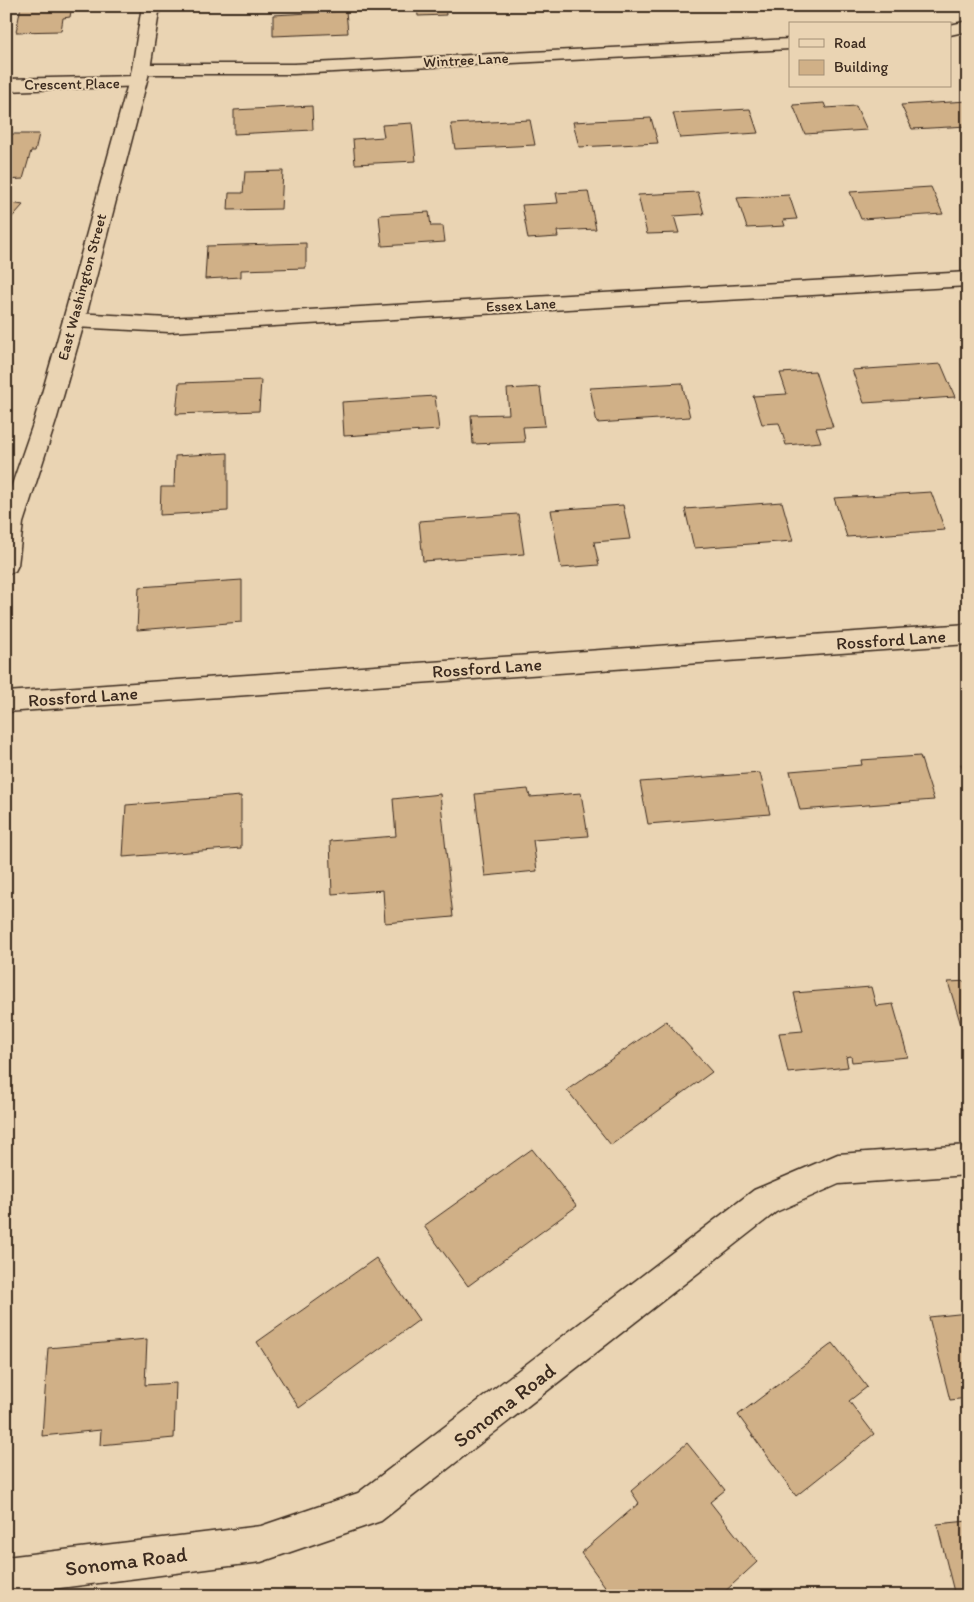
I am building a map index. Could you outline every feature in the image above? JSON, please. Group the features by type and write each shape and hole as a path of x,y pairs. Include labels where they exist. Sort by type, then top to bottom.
{"street":[{"name":"East Washington Street","path":"6,565 8,523 45,422 74,320 139,76 151,6"},
{"path":"952,30 968,26"},
{"name":"Wintree Lane","path":"139,76 789,44"},
{"name":"Crescent Place","path":"6,85 139,76"},
{"name":"Essex Lane","path":"74,320 169,325 968,279"},
{"name":"Rossford Lane","path":"6,702 968,634"},
{"name":"Sonoma Road","path":"6,1576 260,1544 368,1508 765,1201 838,1169 968,1160"}],"building":[{"path":"21,6 72,6 70,17 63,18 61,31 16,32"},
{"path":"417,6 445,6 446,15 418,16"},
{"path":"346,11 348,33 273,36 273,15"},
{"path":"968,101 968,126 912,129 901,105"},
{"path":"824,103 826,108 856,106 867,130 805,134 793,105"},
{"path":"312,106 313,130 234,134 234,110"},
{"path":"750,109 758,133 680,138 673,113"},
{"path":"651,118 658,143 579,147 573,122"},
{"path":"530,120 535,145 455,149 451,124"},
{"path":"412,123 416,161 355,164 353,139 384,137 382,125"},
{"path":"6,134 39,134 35,151 31,151 23,179 6,180"},
{"path":"283,171 281,209 228,210 229,193 243,193 245,172"},
{"path":"931,187 943,214 861,219 850,192"},
{"path":"588,191 596,229 557,231 558,237 528,239 522,205 558,203 556,193"},
{"path":"698,192 704,214 674,216 679,233 647,234 638,195"},
{"path":"789,195 797,219 783,220 785,226 747,228 737,198"},
{"path":"6,202 23,205 6,224"},
{"path":"429,212 431,226 443,226 445,242 382,246 379,215"},
{"path":"306,243 306,268 241,270 241,277 205,279 207,246"},
{"path":"941,364 955,397 864,403 852,370"},
{"path":"815,371 833,427 816,428 821,442 786,445 779,423 762,424 753,396 787,394 780,373"},
{"path":"261,380 259,411 176,414 179,383"},
{"path":"682,383 690,417 597,423 590,388"},
{"path":"540,387 545,426 523,427 525,442 473,444 471,415 509,414 507,389"},
{"path":"435,396 439,430 344,436 342,402"},
{"path":"228,453 228,511 160,515 161,487 174,487 175,456"},
{"path":"931,492 945,530 847,537 834,498"},
{"path":"782,502 793,541 694,548 685,509"},
{"path":"623,505 630,539 594,542 599,565 561,568 551,510"},
{"path":"518,514 524,554 423,561 419,521"},
{"path":"242,580 242,622 137,630 139,587"},
{"path":"920,756 934,800 800,810 790,771 862,765 861,760"},
{"path":"961,764 968,764 968,785"},
{"path":"760,773 770,814 648,824 640,782"},
{"path":"528,789 530,797 581,793 588,836 533,840 537,871 485,876 475,794"},
{"path":"440,794 453,917 385,923 383,890 332,894 330,841 396,836 393,799"},
{"path":"241,796 241,848 123,857 126,805"},
{"path":"968,981 968,1048 948,982"},
{"path":"871,987 876,1006 893,1004 908,1057 852,1062 851,1056 846,1057 848,1067 788,1073 779,1033 803,1031 794,993"},
{"path":"666,1021 712,1072 611,1145 567,1090"},
{"path":"532,1149 577,1206 468,1286 424,1226"},
{"path":"376,1258 419,1320 299,1408 257,1342"},
{"path":"968,1313 968,1398 950,1400 929,1317"},
{"path":"147,1339 145,1385 176,1383 174,1438 100,1445 101,1430 42,1436 48,1348"},
{"path":"833,1343 867,1387 849,1401 874,1434 796,1496 738,1415"},
{"path":"687,1443 725,1490 710,1502 757,1562 720,1596 612,1596 581,1553 639,1503 631,1491"},
{"path":"968,1521 968,1596 955,1596 937,1524"}]}
